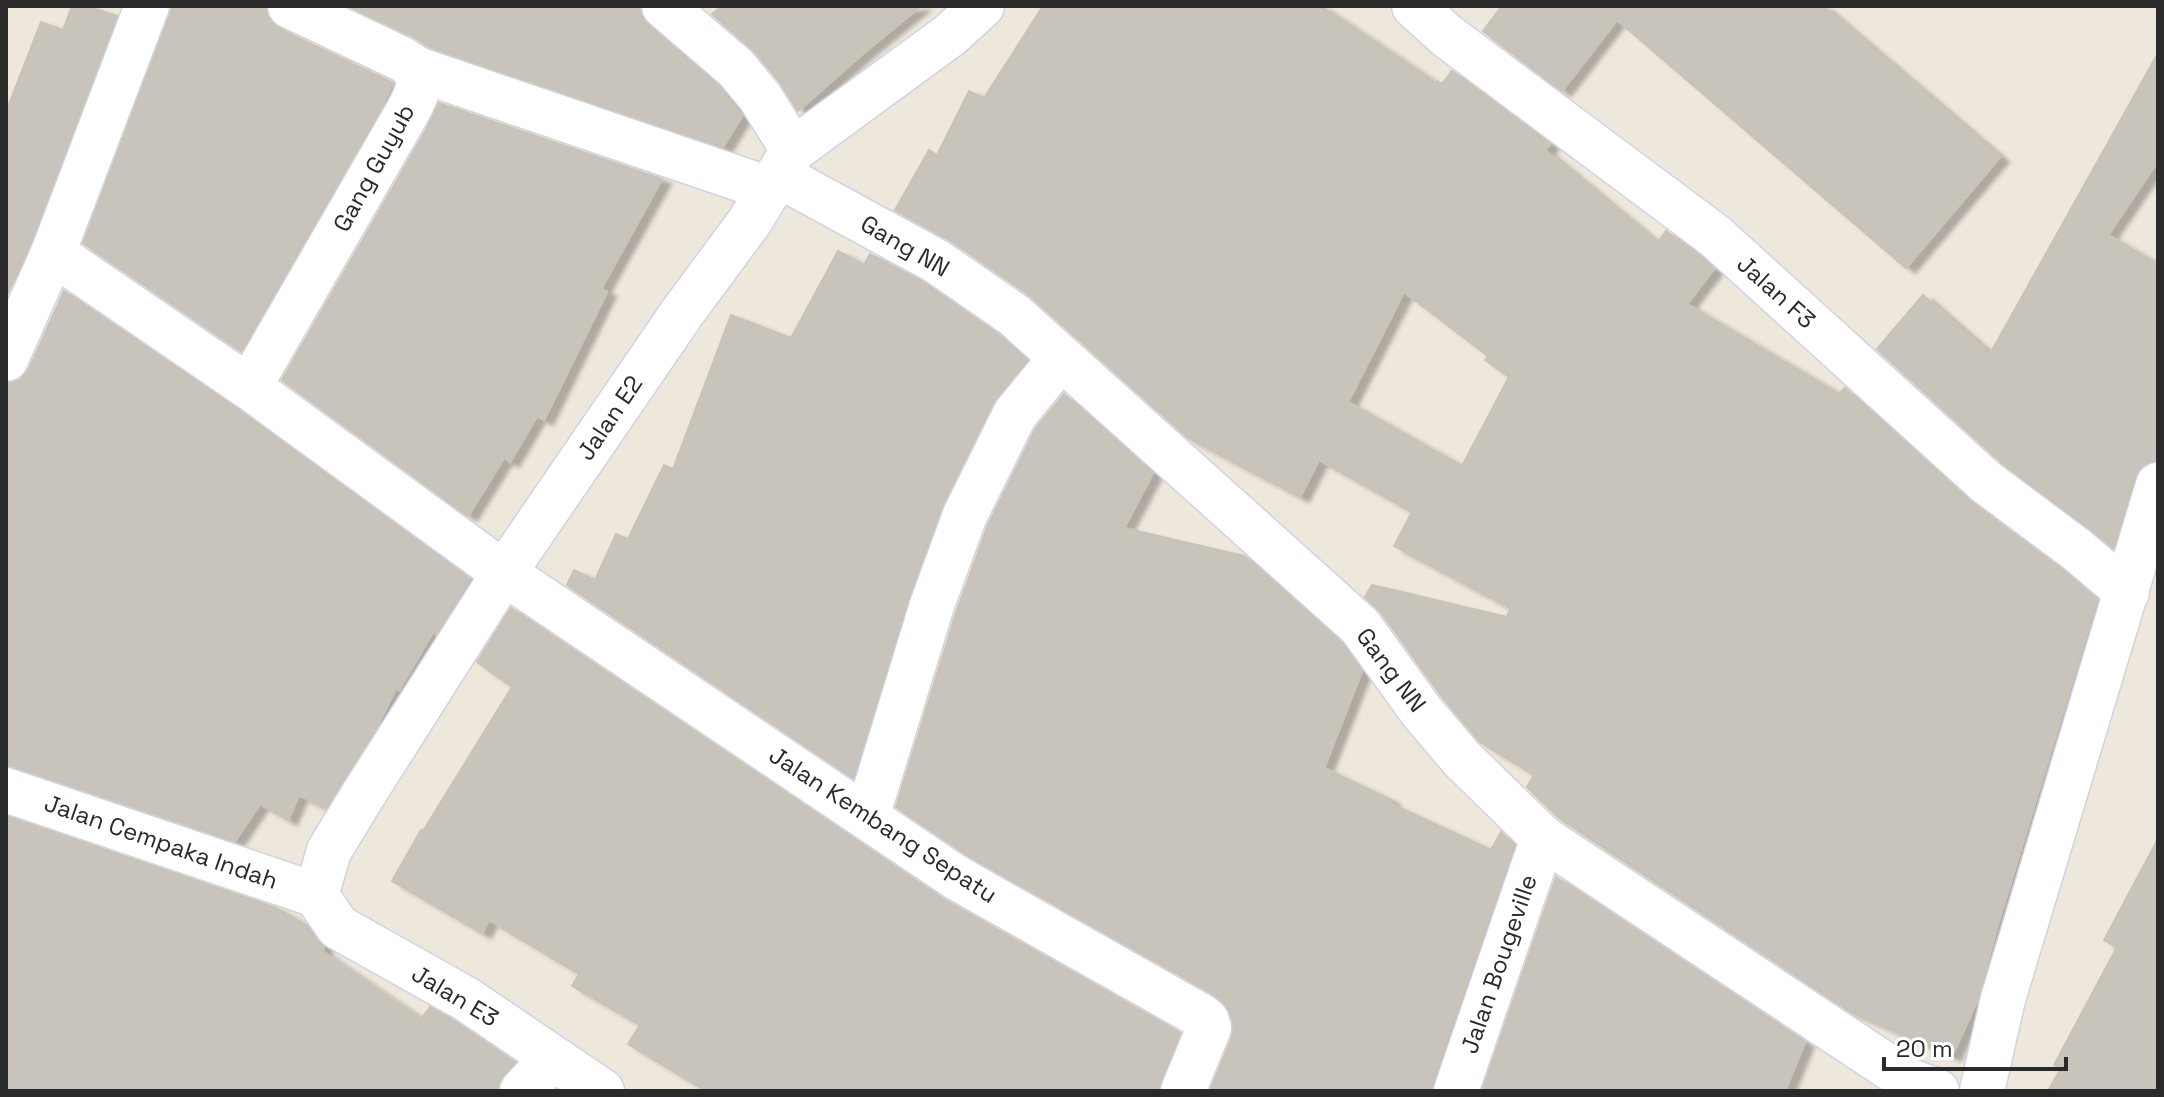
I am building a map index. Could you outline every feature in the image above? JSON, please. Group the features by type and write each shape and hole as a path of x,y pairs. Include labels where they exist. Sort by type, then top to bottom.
{"street":[{"path":"6,359 53,253 147,6"},
{"path":"290,6 417,69"},
{"path":"664,6 736,68 760,97 780,171"},
{"name":"Jalan E2","path":"316,895 329,851 504,573 682,313 750,221 780,171 982,6"},
{"name":"Jalan F3","path":"1414,6 1447,36 1715,236 1986,482 2076,549 2127,592"},
{"name":"Gang NN","path":"417,69 780,171 936,261 1014,315 1360,626 1422,712 1462,759 1543,838 1916,1087"},
{"name":"Gang Guyub","path":"249,387 413,101 420,82 417,69"},
{"path":"53,253 249,387 504,573"},
{"path":"867,817 932,605 965,515 1015,414 1061,358"},
{"path":"1982,1091 2003,999 2158,485"},
{"name":"Jalan Kembang Sepatu","path":"504,573 957,878 1207,1021 1209,1028 1183,1091"},
{"name":"Jalan Cempaka Indah","path":"6,790 316,895"},
{"name":"Jalan Bougeville","path":"1456,1091 1543,838"},
{"name":"Jalan E3","path":"316,895 338,927 466,999 602,1091"},
{"path":"522,1091 552,1059"}],"building":[{"path":"72,6 87,6 117,16 30,243 6,297 6,112 41,22 63,30"},
{"path":"173,6 265,6 269,20 279,29 393,83 241,351 83,243"},
{"path":"348,6 632,6 640,10 648,25 718,86 742,116 723,147 428,46"},
{"path":"722,6 921,6 798,111 755,52 712,14"},
{"path":"1043,6 1321,6 1436,83 1442,84 1452,71 1550,144 1545,150 1657,243 1666,231 1714,269 1687,304 1839,394 1845,388 1969,501 2097,600 1977,1001 1952,1056 1849,1011 1559,818 1527,787 1534,775 1480,742 1442,697 1380,611 1365,597 1372,585 1507,617 1510,608 1394,546 1412,512 1319,460 1300,497 1188,438 1028,294 950,240 895,210 929,150 937,155 969,91 984,98","holes":["1404,292 1488,356 1485,360 1509,377 1462,466 1348,402"]},
{"path":"1502,6 1823,6 2000,157 1906,268 1617,20 1562,91 1483,31"},
{"path":"2158,53 2158,161 2108,235 2158,264 2158,461 2142,466 2134,477 2113,548 2002,463 1877,349 1923,295 1990,354"},
{"path":"439,103 662,179 601,289 607,292 544,420 537,416 510,462 504,458 468,516 282,380"},
{"path":"838,251 864,265 870,254 923,282 998,335 1027,360 993,403 942,506 908,598 853,778 567,585 574,570 595,580 616,534 628,539 664,465 673,469 731,315 791,338"},
{"path":"64,291 235,407 470,579 436,634 433,632 399,690 396,688 376,728 326,808 299,795 288,820 260,804 235,841 14,766 6,766 6,384 20,380 29,369"},
{"path":"1064,394 1153,473 1124,528 1244,556 1341,643 1362,671 1324,768 1391,800 1389,803 1491,850 1501,832 1514,845 1432,1083 1432,1091 1210,1091 1232,1037 1233,1021 1223,1002 970,857 896,807 956,613 988,525 1036,428"},
{"path":"511,608 943,899 1180,1033 1160,1081 1159,1091 706,1091 628,1044 640,1025 572,986 579,974 489,920 482,933 392,881 512,687 477,662"},
{"path":"6,816 274,907 306,925 324,947 322,951 421,1019 430,1007 514,1063 503,1075 498,1091 6,1091"},
{"path":"2158,839 2158,1091 2048,1091 2061,1068 2054,1065 2117,947 2104,940"},
{"path":"1556,877 1805,1042 1785,1091 1482,1091"}]}
